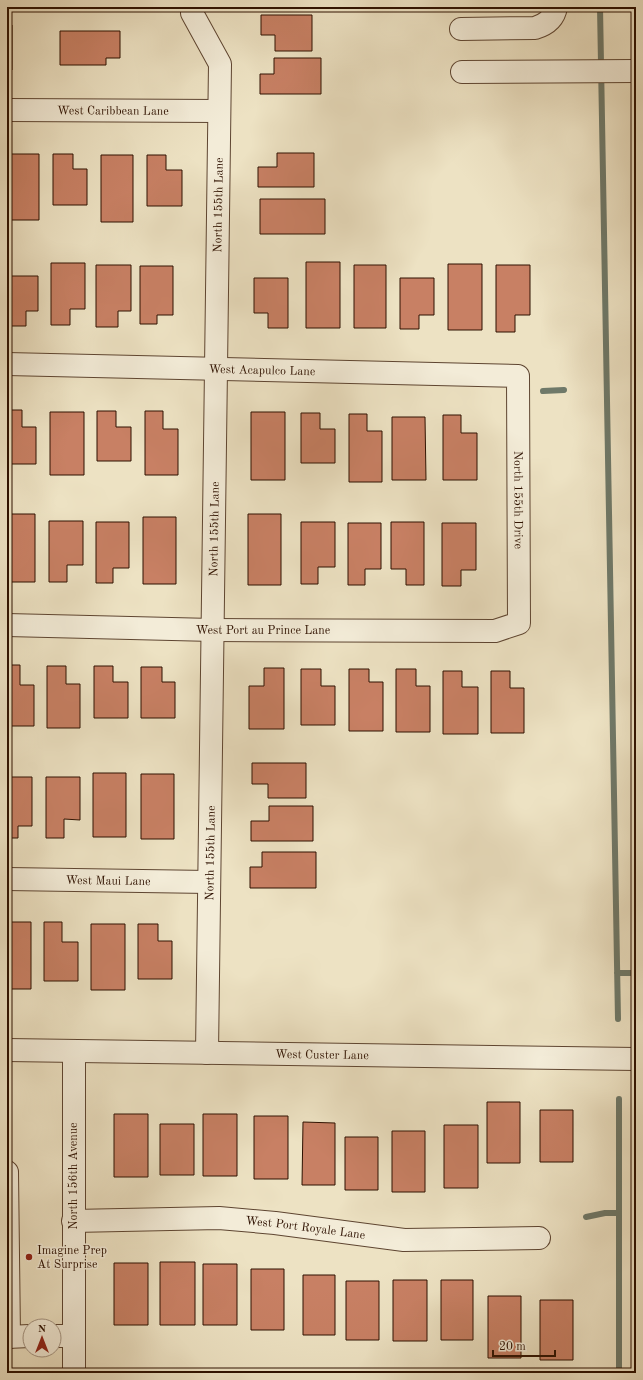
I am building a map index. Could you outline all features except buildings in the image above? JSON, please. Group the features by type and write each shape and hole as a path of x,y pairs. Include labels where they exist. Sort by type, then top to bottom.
{"street":[{"path":"461,29 535,28 545,25 555,11 556,7"},
{"name":"North 155th Lane","path":"192,13 220,64 207,1053"},
{"path":"462,72 630,72"},
{"name":"West Caribbean Lane","path":"7,110 219,111"},
{"name":"West Acapulco Lane","path":"7,364 518,376"},
{"name":"North 155th Drive","path":"518,376 519,623"},
{"name":"West Port au Prince Lane","path":"7,625 213,630 495,631 519,623"},
{"name":"West Maui Lane","path":"7,879 210,882"},
{"name":"West Custer Lane","path":"7,1050 636,1059"},
{"name":"North 156th Avenue","path":"74,1051 73,1220 64,1336 74,1373"},
{"path":"7,1172 15,1337"},
{"name":"West Port Royale Lane","path":"73,1220 219,1218 283,1224 404,1240 539,1238"}],"waterway":[{"path":"600,7 618,1019"},
{"path":"543,391 564,390"},
{"path":"617,973 636,973"},
{"path":"619,1099 619,1373"},
{"path":"586,1217 605,1213 619,1213"}],"place":[{"name":"Imagine Prep At Surprise","path":"29,1257"}]}
